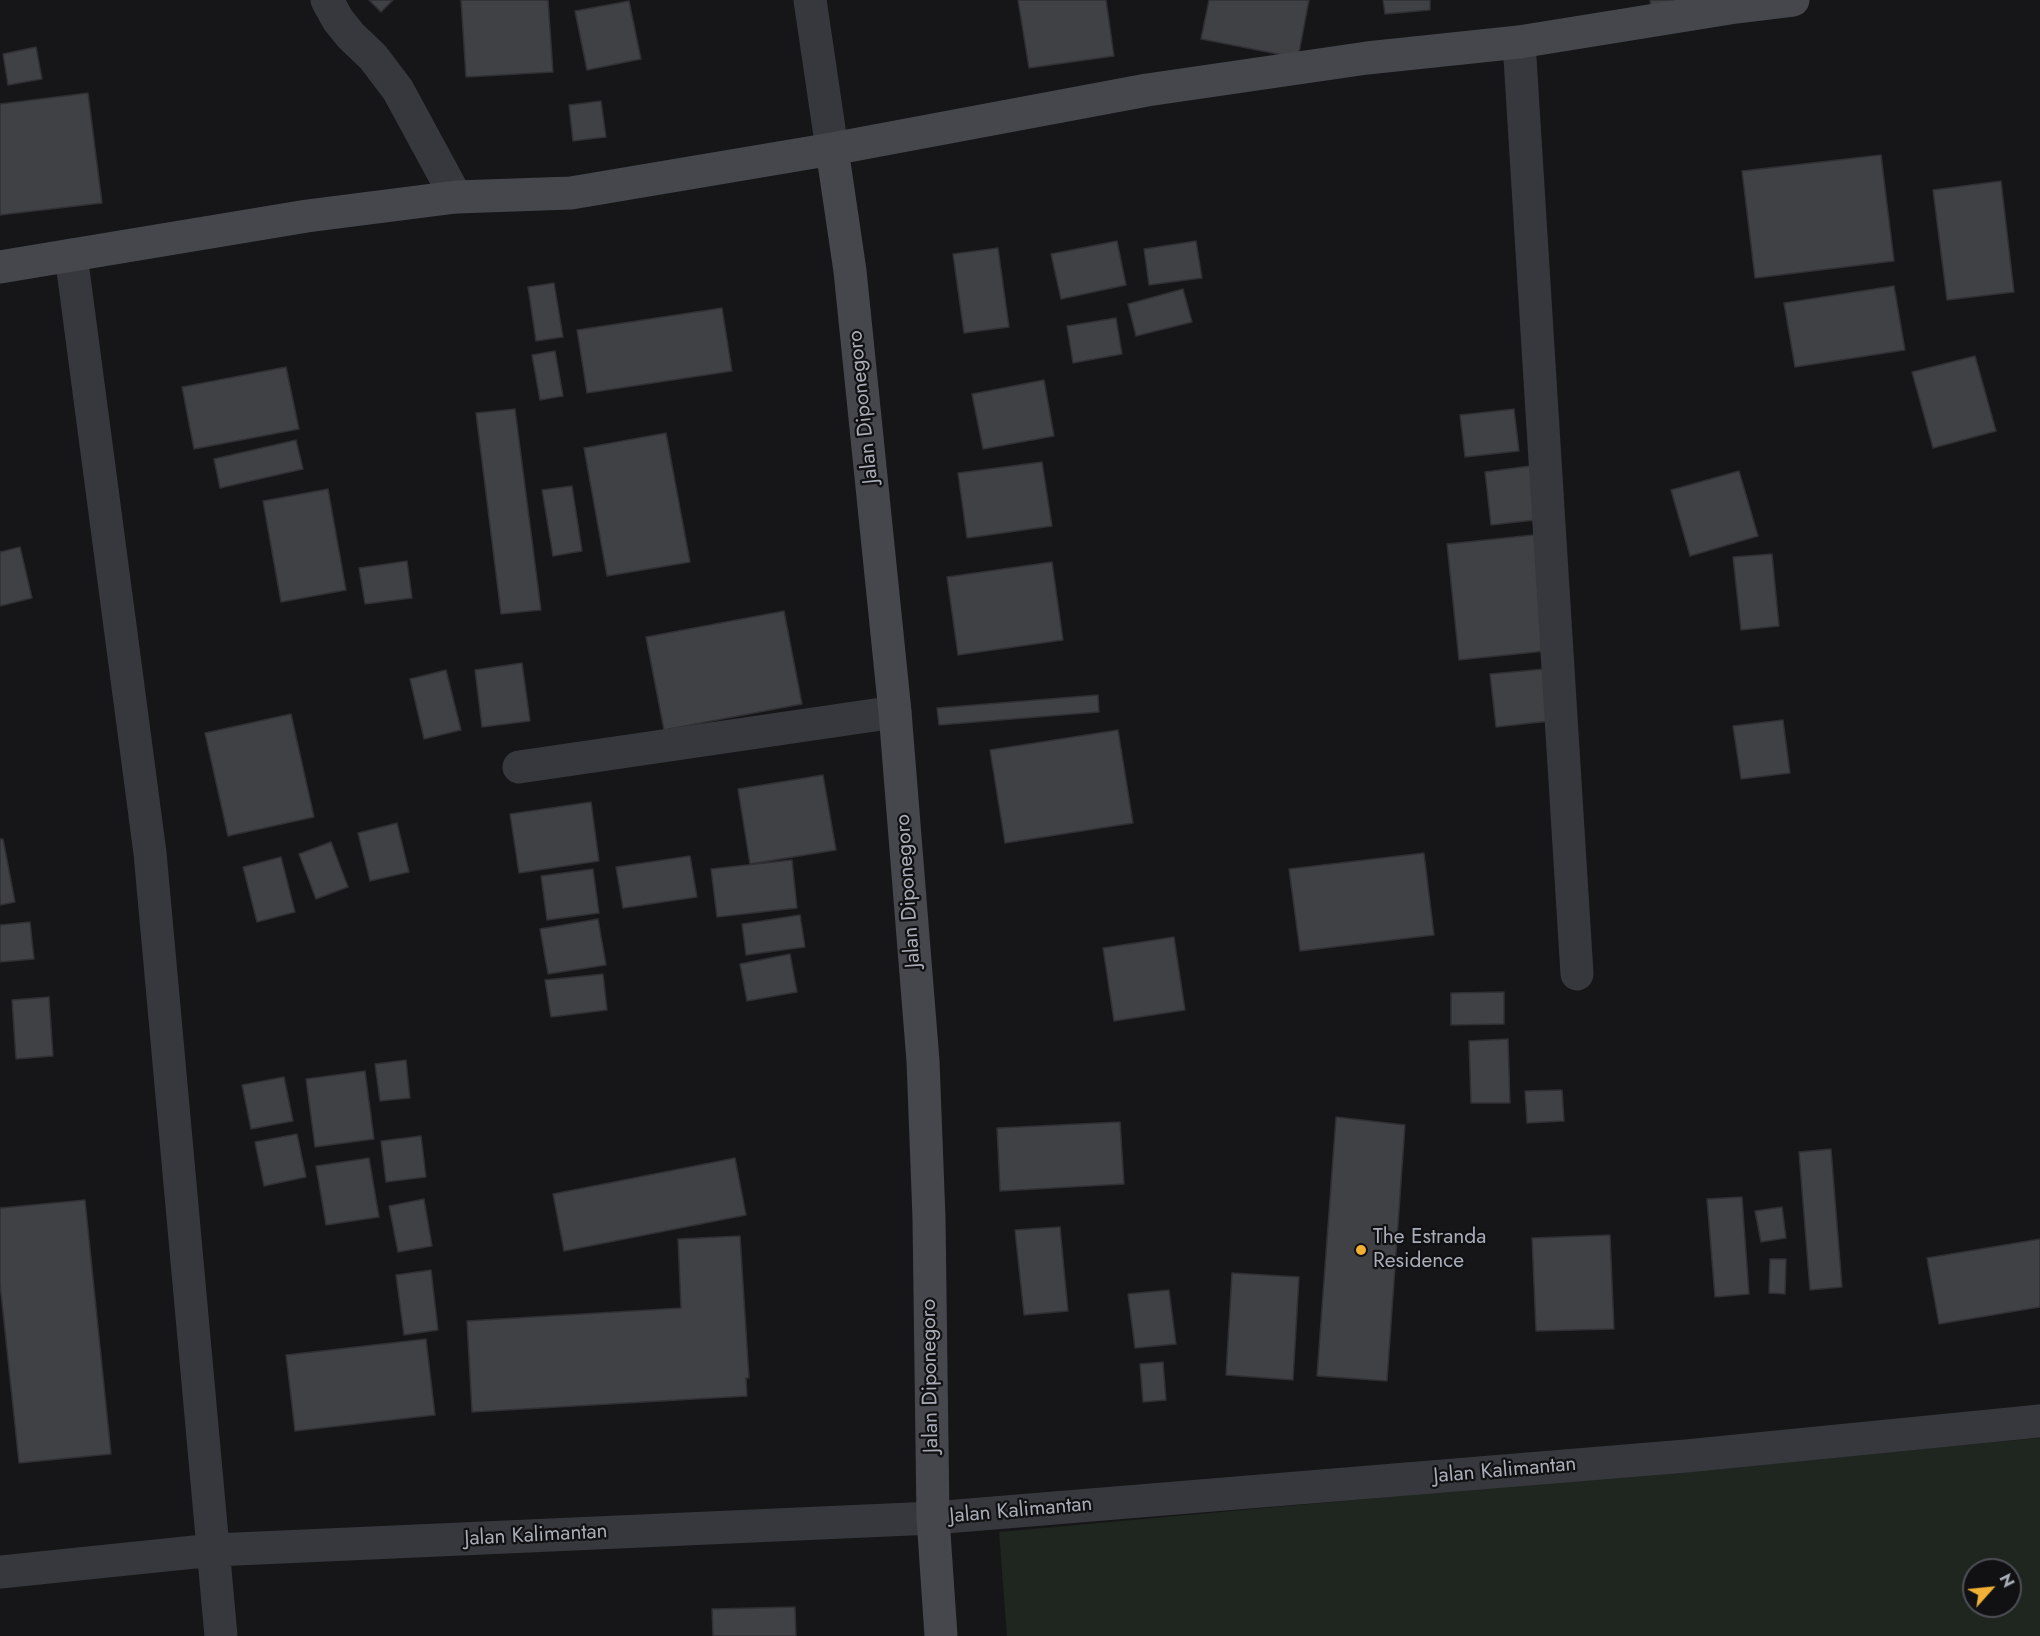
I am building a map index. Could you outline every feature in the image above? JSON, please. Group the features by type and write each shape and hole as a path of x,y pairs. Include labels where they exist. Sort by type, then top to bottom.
{"main road":[{"path":"0,267 308,216 456,197 571,193 831,149 1147,90 1367,58 1519,42 1736,7 1794,0"},
{"name":"Jalan Diponegoro","path":"831,149 850,271 896,712 923,1061 929,1218 933,1518 941,1636"}],"street":[{"path":"327,0 338,20 373,57 398,90 456,197"},
{"path":"810,0 831,149"},
{"path":"1519,42 1577,974"},
{"path":"71,255 150,853 221,1636"},
{"path":"519,766 896,712"},
{"name":"Jalan Kalimantan","path":"0,1572 214,1550 933,1518 1639,1460 2040,1421"}],"shaded area":[{"path":"2040,1438 2040,1636 1007,1636 999,1532"}],"building":[{"path":"369,0 393,0 381,12"},
{"path":"461,0 548,0 553,72 466,77"},
{"path":"1018,0 1106,0 1114,56 1029,68"},
{"path":"1209,0 1309,0 1298,58 1201,39"},
{"path":"1383,0 1430,0 1430,10 1385,14"},
{"path":"1650,0 1708,0 1651,6"},
{"path":"629,1 641,59 587,70 575,11"},
{"path":"36,47 42,79 8,85 3,54"},
{"path":"88,93 102,203 0,215 0,104"},
{"path":"601,101 606,137 573,141 569,105"},
{"path":"1881,155 1894,261 1755,278 1742,171"},
{"path":"2001,181 2014,292 1947,300 1933,190"},
{"path":"1117,241 1126,285 1061,299 1051,254"},
{"path":"1196,241 1202,278 1149,285 1144,249"},
{"path":"998,248 1009,327 964,333 953,254"},
{"path":"554,283 563,337 536,341 528,287"},
{"path":"1894,286 1905,350 1795,367 1784,303"},
{"path":"1183,289 1192,322 1136,336 1128,304"},
{"path":"722,308 732,371 587,393 577,330"},
{"path":"1116,318 1122,354 1073,363 1067,326"},
{"path":"555,351 563,396 540,400 532,355"},
{"path":"1975,356 1996,431 1933,448 1912,372"},
{"path":"286,367 299,429 194,449 182,387"},
{"path":"1044,380 1054,436 983,449 972,394"},
{"path":"515,409 541,610 501,614 476,413"},
{"path":"1514,409 1519,451 1465,457 1460,415"},
{"path":"666,433 690,562 607,576 584,448"},
{"path":"296,440 303,469 220,488 214,459"},
{"path":"1042,462 1052,526 967,538 958,473"},
{"path":"1537,465 1544,519 1491,525 1485,472"},
{"path":"1739,471 1758,536 1690,556 1671,490"},
{"path":"572,486 582,551 553,556 542,490"},
{"path":"328,489 346,590 281,602 263,501"},
{"path":"1543,534 1555,650 1459,660 1447,544"},
{"path":"20,547 32,598 0,606 0,552"},
{"path":"1772,554 1779,626 1741,630 1733,557"},
{"path":"407,561 412,598 365,604 359,568"},
{"path":"1052,562 1063,640 958,655 947,577"},
{"path":"784,611 802,704 664,730 646,637"},
{"path":"522,663 530,721 482,727 475,670"},
{"path":"1545,669 1550,721 1496,727 1490,674"},
{"path":"446,670 461,730 424,739 410,679"},
{"path":"1098,695 1099,712 939,725 937,708"},
{"path":"291,714 314,817 228,836 205,733"},
{"path":"1783,720 1790,773 1741,779 1733,726"},
{"path":"1118,730 1133,823 1005,843 990,750"},
{"path":"823,775 836,850 750,864 738,789"},
{"path":"591,802 599,861 519,873 510,814"},
{"path":"397,823 409,872 370,881 358,833"},
{"path":"0,839 3,839 15,902 0,905"},
{"path":"331,842 348,887 316,899 299,854"},
{"path":"1424,853 1434,935 1300,951 1289,869"},
{"path":"690,856 697,897 623,908 616,867"},
{"path":"281,857 295,912 257,922 243,867"},
{"path":"792,860 797,908 717,917 711,869"},
{"path":"593,869 599,913 547,920 541,876"},
{"path":"800,915 805,947 746,955 742,924"},
{"path":"598,919 606,965 548,974 540,929"},
{"path":"30,922 34,959 0,962 0,925"},
{"path":"1174,937 1185,1010 1114,1021 1103,948"},
{"path":"790,954 797,992 747,1001 740,964"},
{"path":"603,974 607,1010 551,1017 545,980"},
{"path":"1504,992 1504,1024 1451,1025 1451,993"},
{"path":"49,997 53,1056 16,1059 12,1000"},
{"path":"1508,1039 1510,1103 1471,1103 1469,1041"},
{"path":"406,1060 410,1098 380,1101 375,1064"},
{"path":"365,1071 374,1139 315,1147 306,1079"},
{"path":"284,1077 293,1121 251,1129 242,1085"},
{"path":"1562,1090 1564,1121 1527,1123 1525,1091"},
{"name":"The Estranda Residence","path":"1336,1117 1405,1125 1387,1381 1317,1376"},
{"path":"1120,1122 1124,1184 1000,1191 997,1128"},
{"path":"297,1134 306,1177 264,1186 255,1142"},
{"path":"421,1136 426,1177 386,1182 381,1141"},
{"path":"1831,1149 1842,1287 1810,1290 1799,1152"},
{"path":"369,1158 379,1217 326,1225 316,1166"},
{"path":"735,1158 746,1215 564,1251 553,1194"},
{"path":"1742,1197 1749,1294 1715,1297 1707,1199"},
{"path":"424,1199 432,1246 398,1252 389,1206"},
{"path":"85,1200 111,1454 19,1463 0,1284 0,1208"},
{"path":"1782,1207 1786,1238 1761,1242 1755,1211"},
{"path":"1060,1227 1068,1311 1024,1315 1015,1230"},
{"path":"1610,1235 1614,1329 1536,1331 1532,1238"},
{"path":"740,1236 749,1378 746,1378 747,1396 472,1412 467,1321 681,1308 678,1239"},
{"path":"2040,1239 2040,1307 1939,1324 1927,1258"},
{"path":"1770,1259 1786,1259 1785,1294 1769,1293"},
{"path":"431,1270 438,1330 404,1335 396,1275"},
{"path":"1232,1273 1299,1277 1293,1380 1226,1375"},
{"path":"1169,1290 1176,1344 1135,1348 1128,1294"},
{"path":"426,1339 435,1415 295,1431 286,1355"},
{"path":"1163,1362 1166,1400 1143,1402 1140,1364"},
{"path":"795,1607 796,1636 713,1636 712,1609"}],"place":[{"name":"The Estranda Residence","path":"1361,1250"}]}
